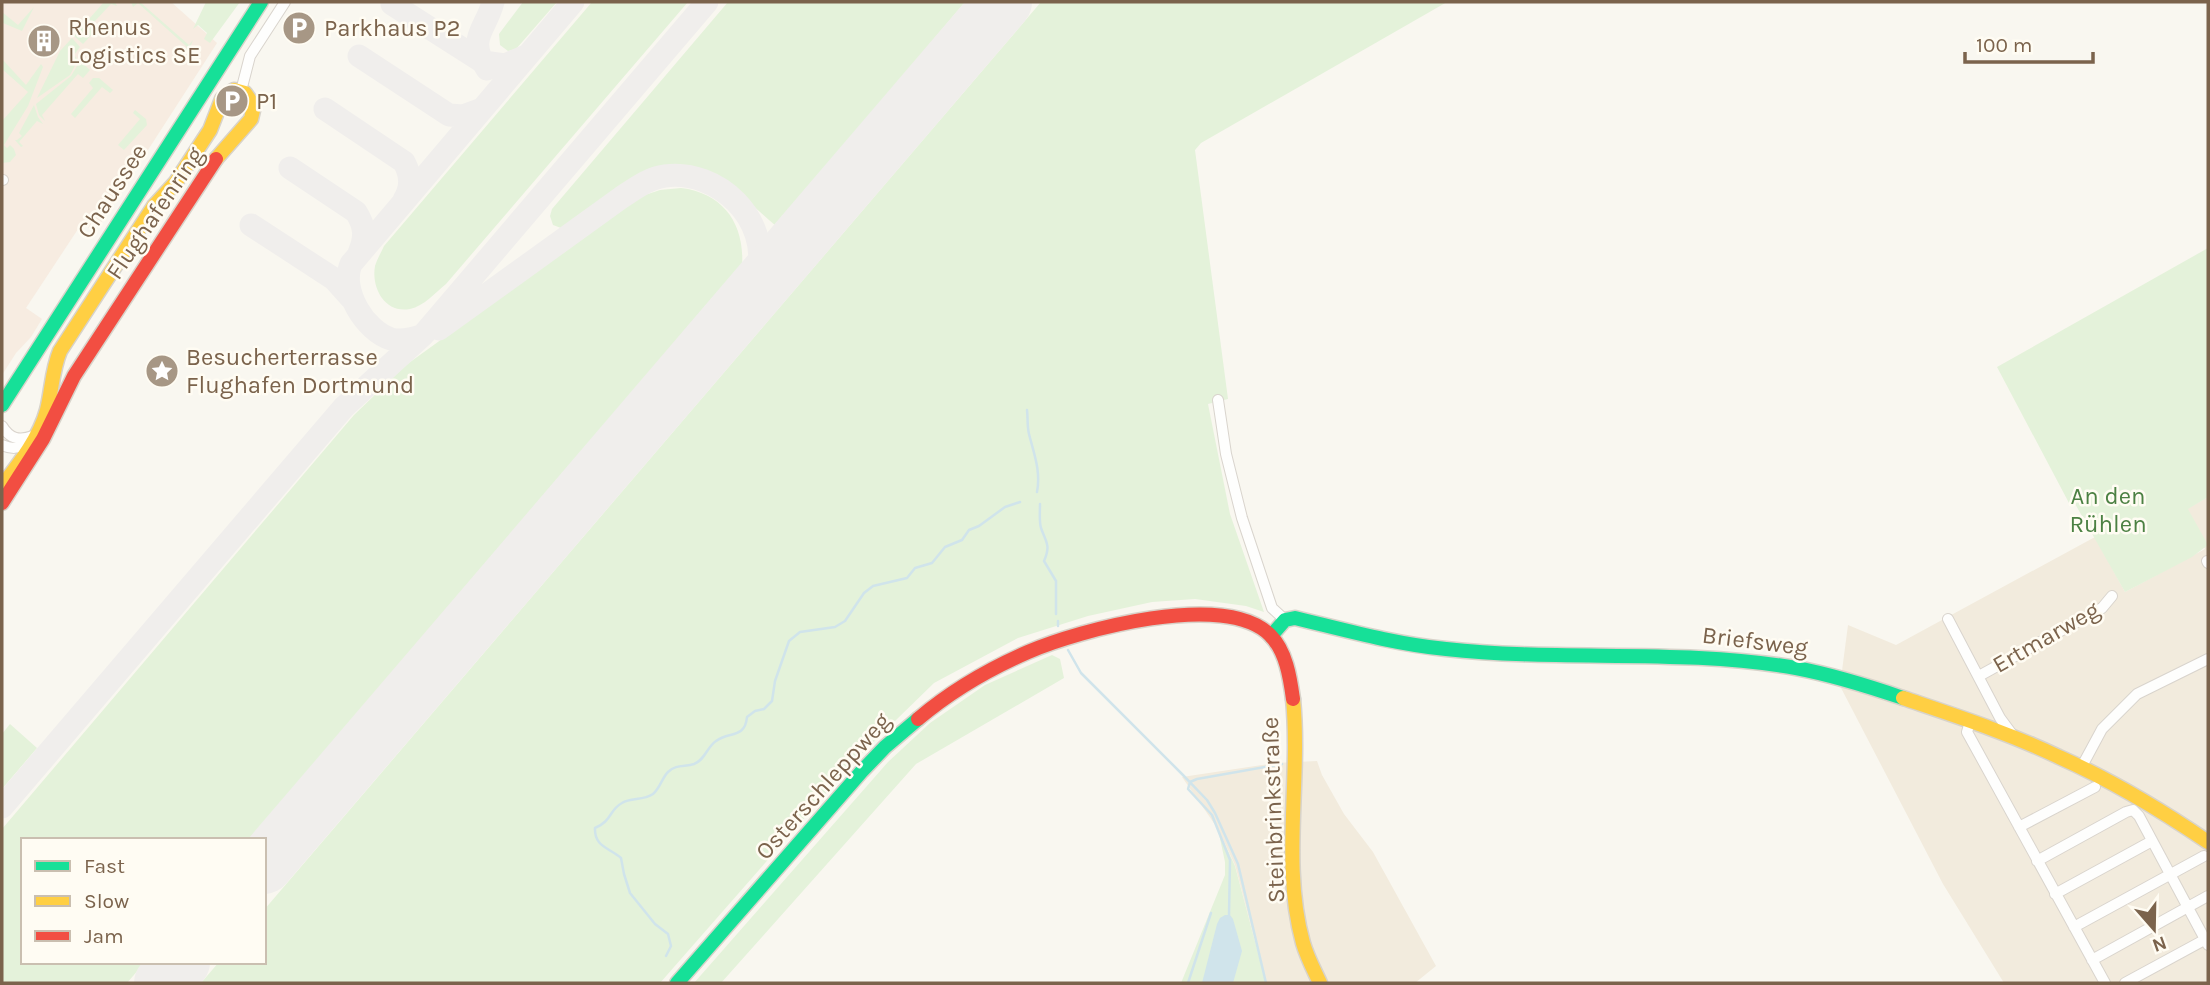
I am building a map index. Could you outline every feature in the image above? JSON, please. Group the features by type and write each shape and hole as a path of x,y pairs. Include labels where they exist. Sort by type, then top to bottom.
{"street":[{"name":"Chaussee","path":"2,405 6,393 261,2"},
{"path":"242,91 250,56 285,2"},
{"name":"Flughafenring","path":"2,484 45,416 53,370 61,351 154,206 176,181 209,130 222,99 230,92 242,91 248,95 254,106 251,119 214,161 74,376 47,432 2,503"},
{"path":"1218,400 1233,486 1272,607 1284,620 1271,636"},
{"path":"2,426 9,436 17,439 33,436"},
{"path":"2,445 16,449 33,436"},
{"name":"Flughafenring","path":"2,468 2,484"},
{"name":"Ertmarweg","path":"1979,676 2102,608 2112,596"},
{"name":"Osterschleppweg","path":"677,983 894,738 921,715 975,677 1033,649 1080,633 1129,621 1200,615 1225,616 1251,622 1271,636"},
{"name":"Briefsweg","path":"1284,620 1295,618 1374,636 1466,651 1693,656 1801,668 1841,677 1976,724 2081,768 2176,820 2206,849"},
{"name":"Ertmarweg","path":"1948,619 1993,705 2016,740"},
{"name":"Steinbrinkstraße","path":"1271,636 1285,659 1291,688 1296,896 1303,940 1320,983"},
{"path":"2081,768 2102,729 2137,694 2208,659"},
{"name":"Ertmarweg","path":"1976,724 1991,719 1993,705"},
{"path":"1976,724 1967,732 2105,983"},
{"path":"2019,827 2095,787"},
{"path":"2037,861 2133,810 2207,941 2125,983"},
{"path":"2055,894 2152,841"},
{"path":"2074,927 2170,874 2206,849"},
{"path":"2092,960 2208,895"}],"shaded area":[{"path":"2,2 171,2 217,43 95,232 82,223 26,308 42,319 2,375"},
{"path":"2208,497 2208,983 2004,983 1943,884 1840,686 1848,625 1896,645 2095,537 2125,592 2205,549 2187,509"},
{"path":"1317,761 1344,814 1373,852 1436,966 1415,983 1266,983 1235,865 1218,829 1182,777 1275,763"},
{"path":"1225,915 1230,915 1233,919 1242,951 1233,983 1202,983 1217,924"}],"green space":[{"path":"104,2 115,2 117,6 111,4 94,22 99,27 83,44 74,36"},
{"path":"131,2 140,2 189,45 193,40 188,52 184,52 187,47 138,3 133,7"},
{"path":"206,2 240,2 210,43 204,39 207,33 198,25 193,29"},
{"path":"523,2 557,2 516,49 508,51 500,45 499,34"},
{"path":"592,2 688,2 446,284 429,299 410,309 393,307 387,303 378,291 374,274 384,246"},
{"path":"728,2 965,2 776,226 727,185 699,172 678,169 659,172 622,188 569,225 561,228 553,225 550,216 552,209"},
{"path":"1041,2 1447,2 1201,143 1195,150 1228,399 1208,404 1230,514 1264,612 1246,606 1195,599 1152,602 1088,616 1018,638 934,683 856,759 660,983 201,983 217,964 266,964 266,908"},
{"path":"34,7 22,31 3,23 2,12 18,25"},
{"path":"72,38 80,47 74,55 78,60 70,75 37,98 60,51"},
{"path":"2,59 26,85 41,64 43,67 28,106 4,145 7,148 10,145 16,155 10,162 2,163 2,121 28,92 2,69"},
{"path":"80,61 90,70 83,78 78,74 42,115 45,121 39,115 36,104 71,76"},
{"path":"93,78 99,78 113,90 110,93 102,87 75,118 71,114 93,88 89,83"},
{"path":"34,105 43,124 37,121 19,142 23,146 21,147 15,140 22,136 19,133"},
{"path":"135,110 146,119 147,125 124,150 118,145 140,119 133,113"},
{"path":"681,188 696,191 720,204 729,214 740,237 742,266 252,838 21,838 21,964 143,964 127,983 2,983 2,829 354,415 406,365 639,197 660,190"},
{"name":"An den Rühlen","path":"2208,248 2208,497 2188,509 2208,545 2192,557 2125,592 2074,502 2069,503 1997,367"},
{"path":"1052,655 1060,659 1064,678 916,764 721,983 694,983 888,762 930,723 985,685"},
{"path":"10,724 37,748 2,789 2,734"},
{"path":"1218,829 1235,866 1266,983 1181,983 1225,875"}],"waterway":[{"path":"1027,410 1028,431 1038,470 1037,492"},
{"path":"666,956 671,946 668,934 655,924 630,893 621,858 600,843 595,828 605,822 622,803 653,794 671,769 698,762 716,741 740,732 747,717 764,709 772,701 775,681 789,641 800,632 835,627 845,621 864,593 873,586 907,578 915,568 932,563 945,547 962,540 969,530 1005,507 1020,502"},
{"path":"1040,504 1040,525 1047,547 1044,561 1056,581 1056,614"},
{"path":"1058,621 1058,626"},
{"path":"1068,650 1081,673 1207,800 1215,813 1238,864 1266,983"},
{"path":"1229,915 1230,860 1212,815 1188,789 1190,782 1282,764"},
{"path":"1188,983 1211,913"}],"taxiway":[{"path":"487,69 481,58 478,42 493,2"},
{"path":"423,335 407,340 395,340 372,328 352,297 348,274 351,264 573,2"},
{"path":"2,807 344,407 423,335 707,2"},
{"path":"986,21 998,2"},
{"path":"392,4 483,62 505,65 526,56"},
{"path":"359,56 449,115 463,116 482,109"},
{"path":"325,109 404,162 410,181 404,200"},
{"path":"290,168 356,212 364,232 359,253"},
{"path":"439,329 622,197 648,181 665,176 685,176 721,189 748,217 756,234 760,253 757,277 746,303"},
{"path":"251,225 334,279 351,298"}],"runway":[{"path":"266,863 1003,2"},
{"path":"163,983 179,964"}],"traffic: fast":[{"path":"2,405 261,2"},
{"path":"1271,636 1285,620 1295,618 1389,640 1446,649 1533,655 1709,658 1752,662 1823,674 1903,698"},
{"path":"677,983 862,771 918,719"}],"traffic: slow":[{"path":"2,486 28,450 44,420 60,351 154,206 176,182 210,130 222,99 234,90 245,93 254,106 251,119 216,159"},
{"path":"1903,698 2040,748 2098,775 2208,842"},
{"path":"1293,699 1293,883 1303,943 1320,983"}],"traffic: jam":[{"path":"2,503 43,439 74,376 216,159"},
{"path":"918,719 971,681 1051,643 1115,625 1187,615 1220,616 1249,622 1270,635 1284,656 1293,699"}],"place":[{"name":"Parkhaus P2","path":"299,28"},
{"name":"Rhenus Logistics SE","path":"44,41"},
{"name":"P1","path":"232,101"},
{"name":"Besucherterrasse Flughafen Dortmund","path":"162,371"}]}
